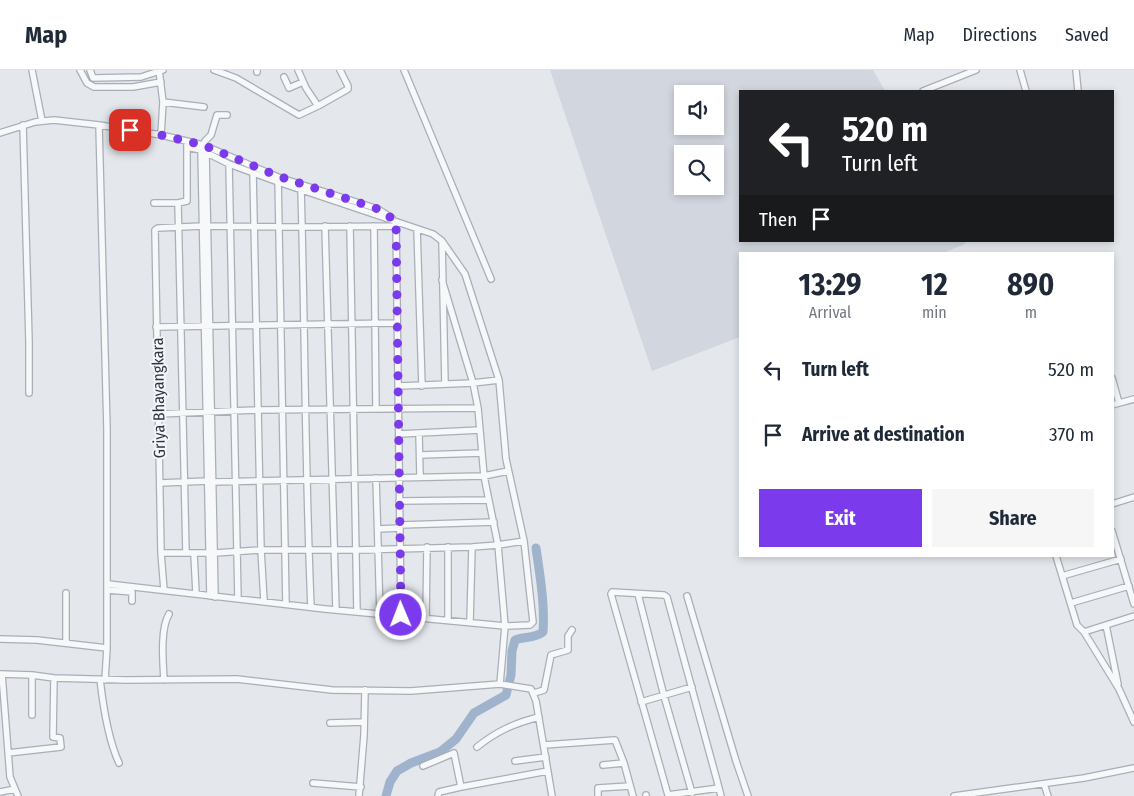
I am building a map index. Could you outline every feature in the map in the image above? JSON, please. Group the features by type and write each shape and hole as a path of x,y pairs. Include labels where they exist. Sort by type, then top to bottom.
{"street":[{"path":"32,70 42,121"},
{"path":"80,70 87,83 94,87 133,87 161,81"},
{"path":"90,70 93,78 134,78 161,71 163,102 161,135"},
{"path":"214,70 236,78 296,114 318,106 348,89 340,70"},
{"path":"298,70 318,106"},
{"path":"404,70 491,279"},
{"path":"940,88 976,70"},
{"path":"1020,70 1026,90"},
{"path":"1076,70 1078,90"},
{"path":"284,77 289,88 303,82"},
{"path":"163,102 204,107"},
{"path":"213,596 203,149 211,135 217,115 227,115"},
{"path":"0,133 24,124 42,121 66,121 161,135 203,149 300,189 433,234 442,241 465,274 499,380 508,471 524,540 532,623 504,626 336,610 196,593 108,587"},
{"path":"24,124 29,393"},
{"path":"99,125 107,429 108,587 107,648 102,680 104,708 113,750 120,763"},
{"path":"154,203 178,203 186,202 188,199 187,144"},
{"path":"203,149 229,164 253,173 378,209 396,222"},
{"path":"229,164 238,599"},
{"path":"253,173 261,550 264,601"},
{"path":"278,179 286,604"},
{"path":"300,189 311,607"},
{"name":"Griya Bhayangkara","path":"178,203 186,553"},
{"path":"178,227 254,226 302,228 374,226 396,222"},
{"path":"396,222 401,615"},
{"path":"325,226 336,610"},
{"path":"350,226 357,612"},
{"path":"374,226 376,409"},
{"name":"Griya Bhayangkara","path":"164,590 161,553 154,231 158,228 178,227"},
{"path":"418,229 422,386"},
{"path":"442,241 445,384"},
{"path":"442,280 473,383 478,408 484,476 498,545 504,626 500,684"},
{"path":"156,327 397,323"},
{"path":"398,386 499,380"},
{"path":"1114,385 1119,403"},
{"path":"1114,404 1134,399"},
{"path":"158,414 258,410 478,408"},
{"path":"399,434 480,430"},
{"path":"419,433 420,477"},
{"path":"420,455 482,453"},
{"path":"160,483 484,476 508,471"},
{"path":"376,478 380,614"},
{"path":"1114,503 1134,498"},
{"path":"399,501 488,500"},
{"path":"378,529 400,526 494,522"},
{"path":"1114,535 1134,604"},
{"path":"161,553 194,554 261,550 472,547 524,540"},
{"path":"426,618 427,547"},
{"path":"448,547 448,620"},
{"path":"470,622 472,547"},
{"path":"194,554 196,593"},
{"path":"1056,557 1077,625 1084,632 1120,689 1134,720"},
{"path":"1062,576 1121,559"},
{"path":"1126,578 1134,576"},
{"path":"1071,603 1129,586"},
{"path":"108,587 132,592 132,601"},
{"path":"719,788 668,795 612,592 664,595 667,597 692,687 719,788 721,796"},
{"path":"66,593 66,643"},
{"path":"638,594 664,696 692,793"},
{"path":"688,596 748,796"},
{"path":"164,680 162,661 164,622 169,614"},
{"path":"1084,632 1134,616"},
{"path":"1106,625 1120,689"},
{"path":"534,693 544,690 551,655 568,650 568,639 572,630"},
{"path":"0,639 21,638 107,648"},
{"path":"18,796 10,777 1,674 102,680 237,679 332,690 411,691 500,684 531,688 534,693 539,717 552,796"},
{"path":"32,675 32,715"},
{"path":"8,753 60,747 60,738 53,737 54,678"},
{"path":"641,702 692,687"},
{"path":"359,796 365,690"},
{"path":"477,746 510,725 539,717"},
{"path":"330,723 364,722"},
{"path":"544,745 614,740 624,763 632,796"},
{"path":"423,766 454,753 461,787"},
{"path":"515,761 546,757"},
{"path":"603,765 624,763"},
{"path":"954,796 997,793 1134,768"},
{"path":"438,796 439,792 461,787 548,771"},
{"path":"313,783 361,787"},
{"path":"1044,784 1048,796"},
{"path":"598,796 599,787 630,786"},
{"path":"0,792 15,789"}],"shaded area":[{"path":"550,70 873,70 884,90 739,90 739,242 965,242 965,244 946,252 739,252 739,337 652,371"}],"waterway":[{"path":"386,796 390,782 397,771 411,763 440,752 456,739 474,713 506,695 511,675 512,651 515,640 536,636 543,632 543,600 536,548"}],"route":[{"path":"130,130 161,135 216,149 278,176 378,209 396,221 401,615"}]}
